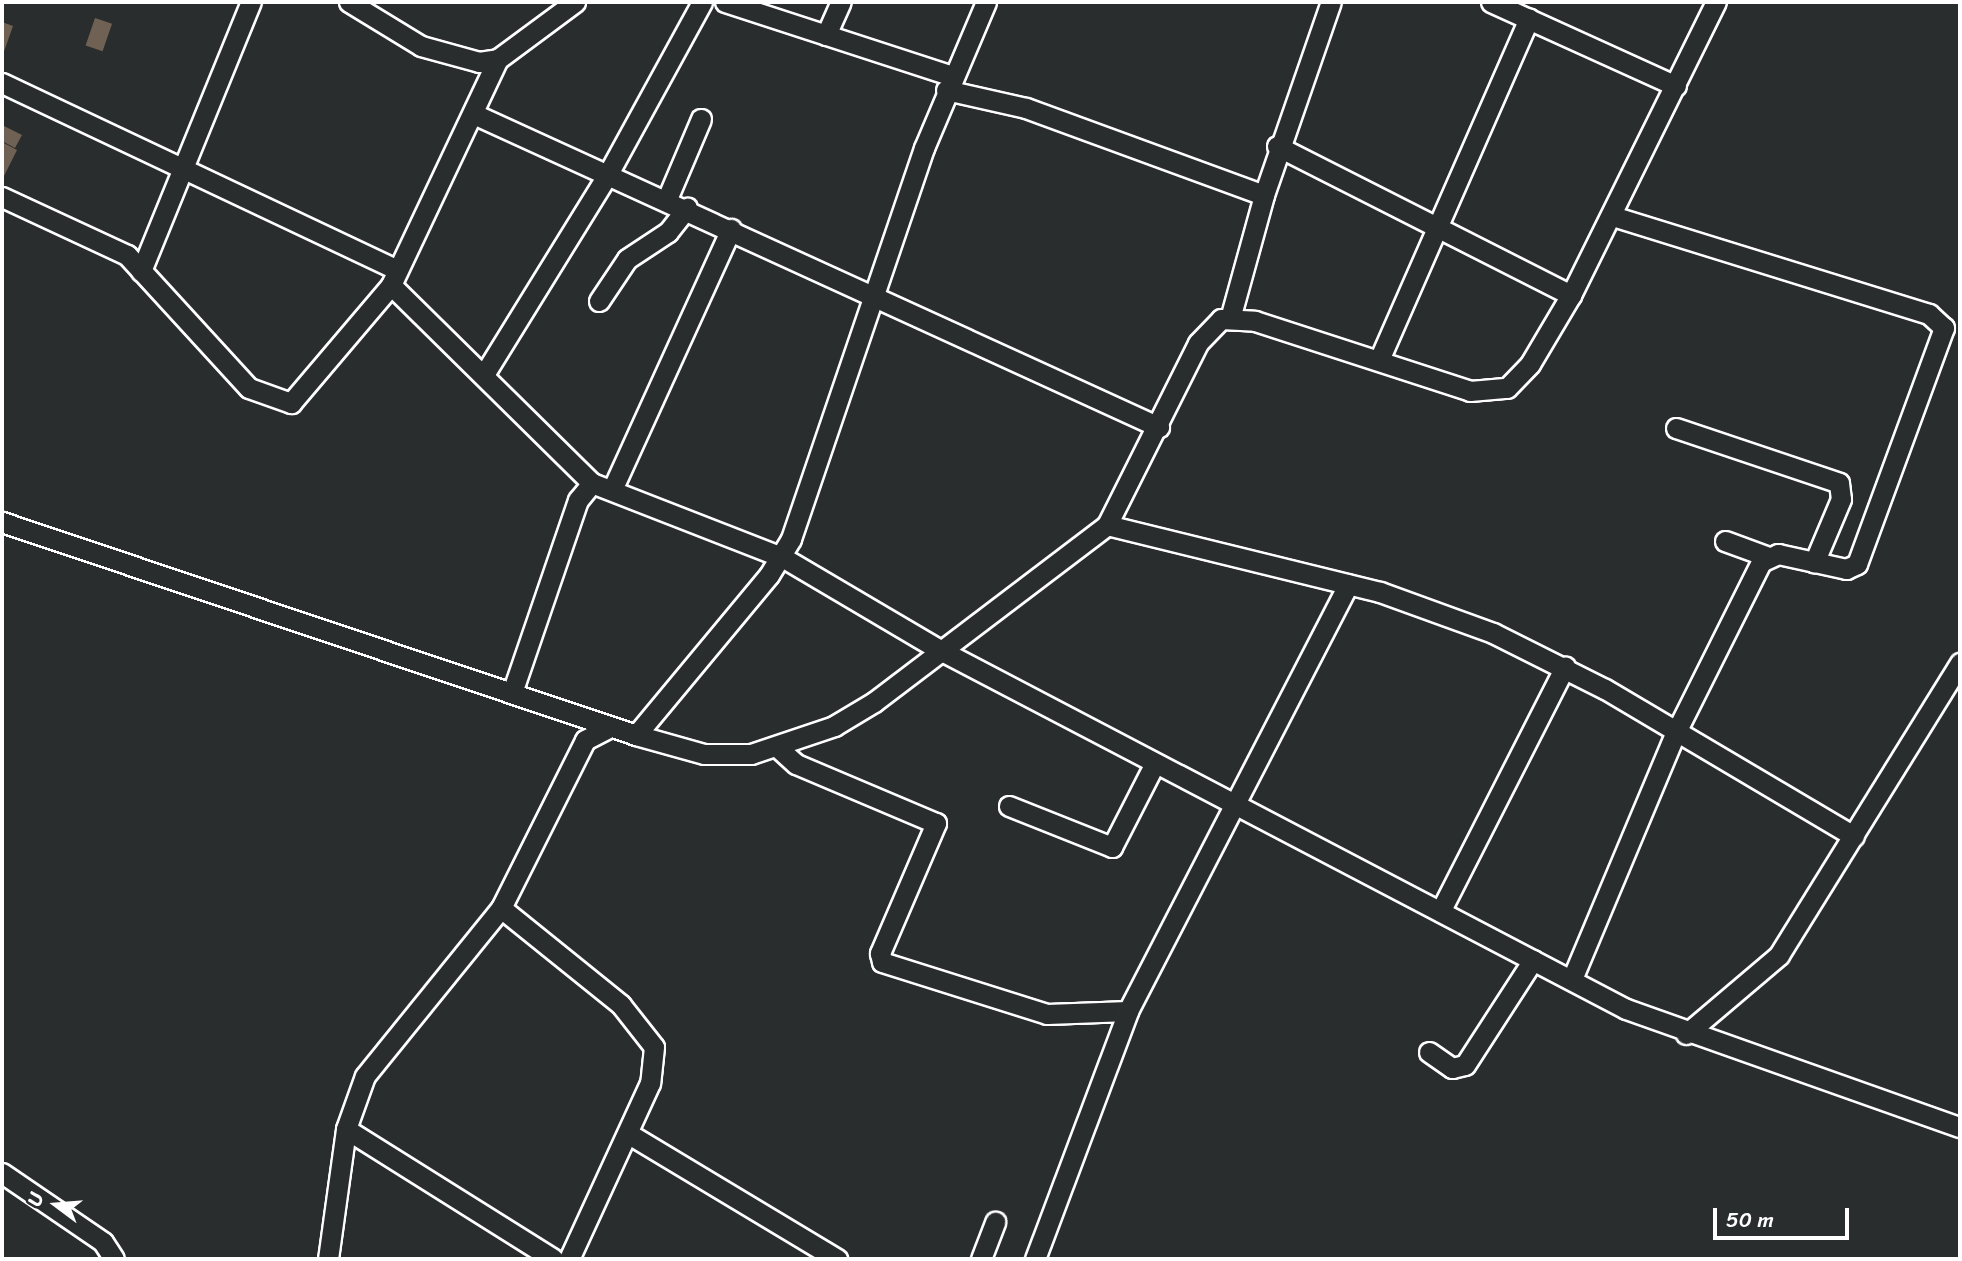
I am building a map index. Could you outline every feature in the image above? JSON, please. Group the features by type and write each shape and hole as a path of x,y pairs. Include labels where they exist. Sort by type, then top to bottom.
{"street":[{"path":"141,271 251,2"},
{"path":"349,2 438,53 467,62 498,59 575,2"},
{"path":"485,373 609,172 702,2"},
{"path":"725,2 826,35 949,83 1026,108 1264,195"},
{"path":"826,35 841,2"},
{"path":"636,735 782,557 949,83 986,2"},
{"path":"2,522 512,693 607,729 726,757 776,746 853,716 1107,525 1208,328 1231,315 1277,146 1331,2"},
{"path":"1491,2 1676,86"},
{"path":"1231,315 1471,391 1499,392 1530,364 1571,295 1716,2"},
{"path":"1380,360 1435,228 1529,19"},
{"path":"2,197 121,252 249,388 281,403 297,401 394,277 476,115 498,59"},
{"path":"2,83 183,165 394,277 592,483 782,557 940,650 1155,763 1442,908 1533,960 1686,1034 1960,1127"},
{"path":"476,115 609,172 1159,427"},
{"path":"667,199 701,119"},
{"path":"1277,146 1571,295"},
{"path":"599,301 627,259 668,232 687,208"},
{"path":"1612,216 1941,323 1943,336 1861,557 1849,569 1766,556 1725,541"},
{"path":"612,490 731,229"},
{"path":"1676,428 1839,483 1841,499 1814,563"},
{"path":"512,693 578,500 592,483"},
{"path":"1107,525 1348,584 1493,633 1564,667 1854,836"},
{"path":"1573,979 1676,732 1766,556"},
{"path":"1035,1259 1128,1011 1348,584"},
{"path":"1686,1034 1779,955 1960,663"},
{"path":"1442,908 1564,667"},
{"path":"578,718 584,740"},
{"path":"328,1259 346,1129 365,1076 382,1050 501,908 584,740 607,729"},
{"path":"776,746 796,764 936,823 880,953 882,962 1047,1014 1128,1011"},
{"path":"1009,806 1116,845 1155,763"},
{"path":"501,908 650,1034 654,1064 629,1134 569,1259"},
{"path":"1429,1052 1452,1068 1465,1065 1533,960"},
{"path":"346,1129 553,1259"},
{"path":"629,1134 837,1259"},
{"path":"2,1173 103,1242 114,1259"},
{"path":"981,1259 995,1222"}],"building":[{"path":"95,18 112,24 103,51 86,45"},
{"path":"2,22 13,26 2,57"},
{"path":"2,125 22,135 15,148 2,141"},
{"path":"2,142 17,150 2,180"}]}
